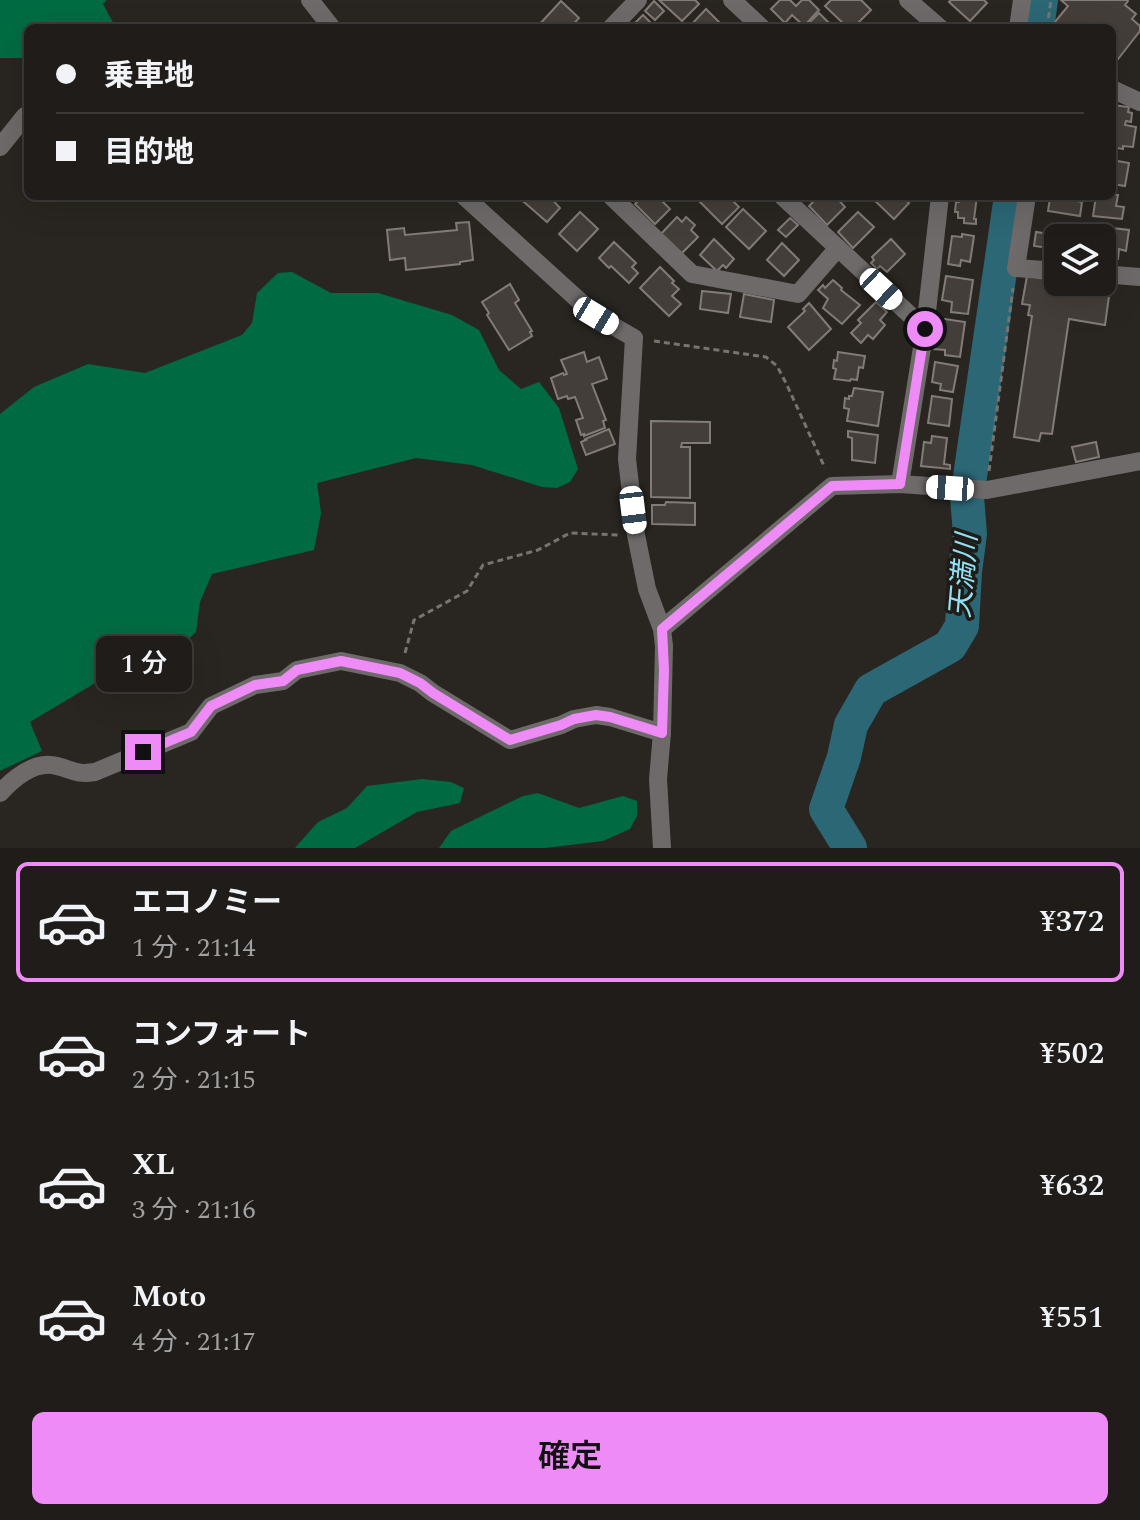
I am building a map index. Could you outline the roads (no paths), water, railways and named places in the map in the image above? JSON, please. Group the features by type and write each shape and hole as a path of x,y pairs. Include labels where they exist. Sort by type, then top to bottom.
{"street":[{"path":"310,0 329,24"},
{"path":"615,24 638,0"},
{"path":"732,0 758,24"},
{"path":"908,0 935,24"},
{"path":"1019,24 1022,0"},
{"path":"1116,91 1140,102"},
{"path":"0,120 24,116"},
{"path":"0,147 24,118"},
{"path":"468,200 596,316 634,338 627,459 636,535 647,589 662,629 664,658 658,779 662,848"},
{"path":"615,200 692,274 798,294 838,248"},
{"path":"786,200 925,329"},
{"path":"900,484 925,329 940,200"},
{"path":"1026,200 1016,268 1044,270"},
{"path":"1116,275 1140,277"},
{"path":"662,629 832,486 900,484 987,490 1140,461"},
{"path":"0,793 38,765 53,764 81,774 109,767 191,732 211,706 255,685 283,681 297,670 341,661 400,673 510,740 596,715 662,733"}],"waterway":[{"name":"天満川","path":"1038,24 1041,0"},
{"name":"天満川","path":"850,848 826,809 844,757 851,725 871,690 950,646 962,626 970,534 967,497 1010,200"}]}
